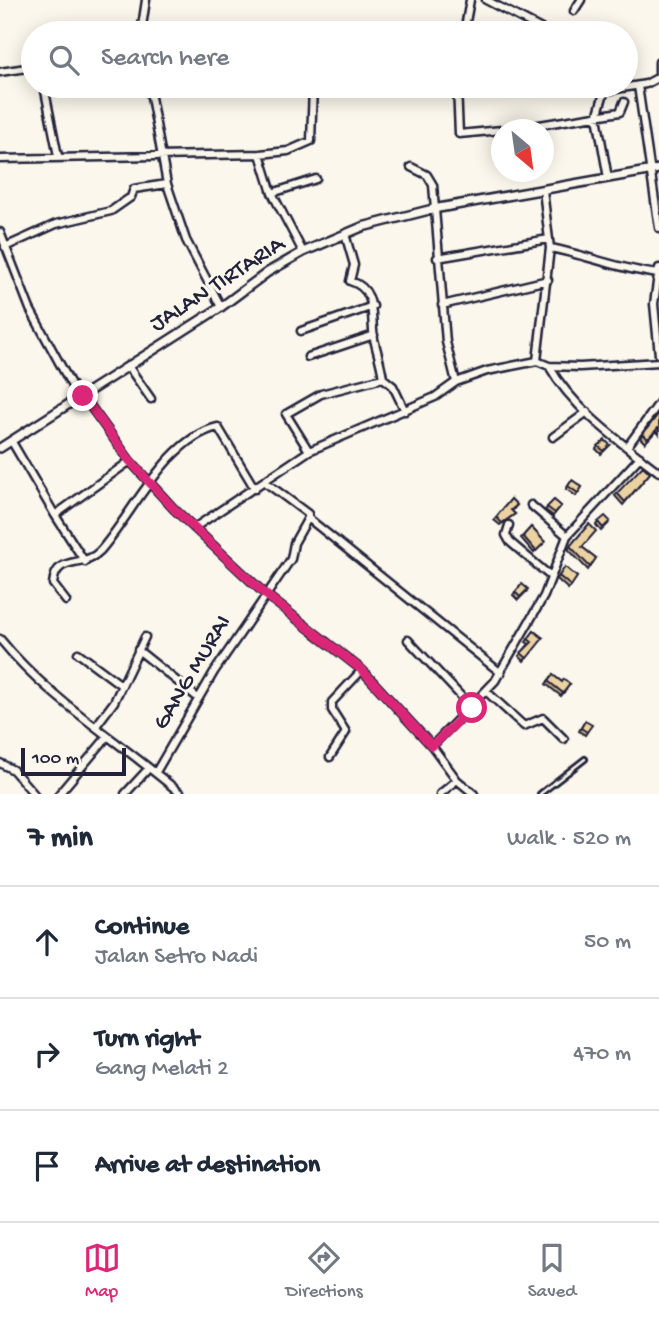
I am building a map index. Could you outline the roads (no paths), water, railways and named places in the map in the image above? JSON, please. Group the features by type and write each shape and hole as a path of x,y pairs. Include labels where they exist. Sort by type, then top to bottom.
{"street":[{"path":"143,21 146,0"},
{"path":"466,21 470,0"},
{"path":"486,0 526,21"},
{"path":"574,10 581,0"},
{"path":"659,62 657,80 638,86 656,169 659,228"},
{"path":"0,72 21,68"},
{"path":"46,98 58,156"},
{"path":"151,98 167,184 186,240 221,307"},
{"path":"0,159 260,154 310,144 312,98"},
{"path":"458,98 459,134 491,131"},
{"path":"602,98 597,117 607,178"},
{"path":"554,123 620,112 624,102"},
{"path":"260,154 272,194 303,252"},
{"path":"411,167 431,180 446,342 456,382"},
{"name":"JALAN TIRTARIA","path":"0,448 221,307 268,272 303,252 345,234 433,209 656,169"},
{"path":"272,194 316,179"},
{"path":"5,247 56,224 111,211 131,197 134,189 167,184"},
{"path":"537,361 550,248 543,190"},
{"path":"0,233 30,309 81,397 130,461 194,528 265,594 362,670 432,746 457,780 474,794"},
{"path":"345,234 354,265 350,281 363,287 373,306 374,335 383,377 393,386 405,411"},
{"path":"437,258 549,239"},
{"path":"550,248 576,253 610,266 659,274"},
{"path":"659,268 654,304 659,355"},
{"path":"442,305 548,280"},
{"path":"300,331 373,306"},
{"path":"308,357 374,335"},
{"path":"194,528 309,451 450,390 456,382 487,371 537,361 549,366 620,366 659,362"},
{"path":"128,366 151,399"},
{"path":"549,366 559,384 587,412 659,472"},
{"path":"309,451 286,414 321,394 383,377"},
{"path":"627,447 659,403"},
{"path":"553,437 587,412"},
{"path":"66,601 53,584 58,567 65,562 85,562 109,540 150,482 177,453 197,437 218,427 255,489"},
{"path":"12,442 85,562"},
{"path":"432,746 487,692 500,673 539,606 567,536 640,457"},
{"path":"55,515 130,461"},
{"path":"265,482 308,514 308,518 500,673"},
{"path":"531,505 567,536"},
{"name":"GANG MURAI","path":"125,794 152,770 265,594 291,559 295,543 308,518"},
{"path":"509,525 506,535 510,542 550,576"},
{"path":"96,726 114,702 145,637"},
{"path":"0,639 22,666 181,794"},
{"path":"408,640 472,708"},
{"path":"138,650 198,698"},
{"path":"78,653 121,685"},
{"path":"330,757 346,732 332,710 332,702 362,670"},
{"path":"487,692 524,726 543,719 564,739"},
{"path":"59,794 107,737"},
{"path":"0,763 13,770 34,794"},
{"path":"440,794 457,780"}],"lane":[{"path":"540,794 585,759"}]}
